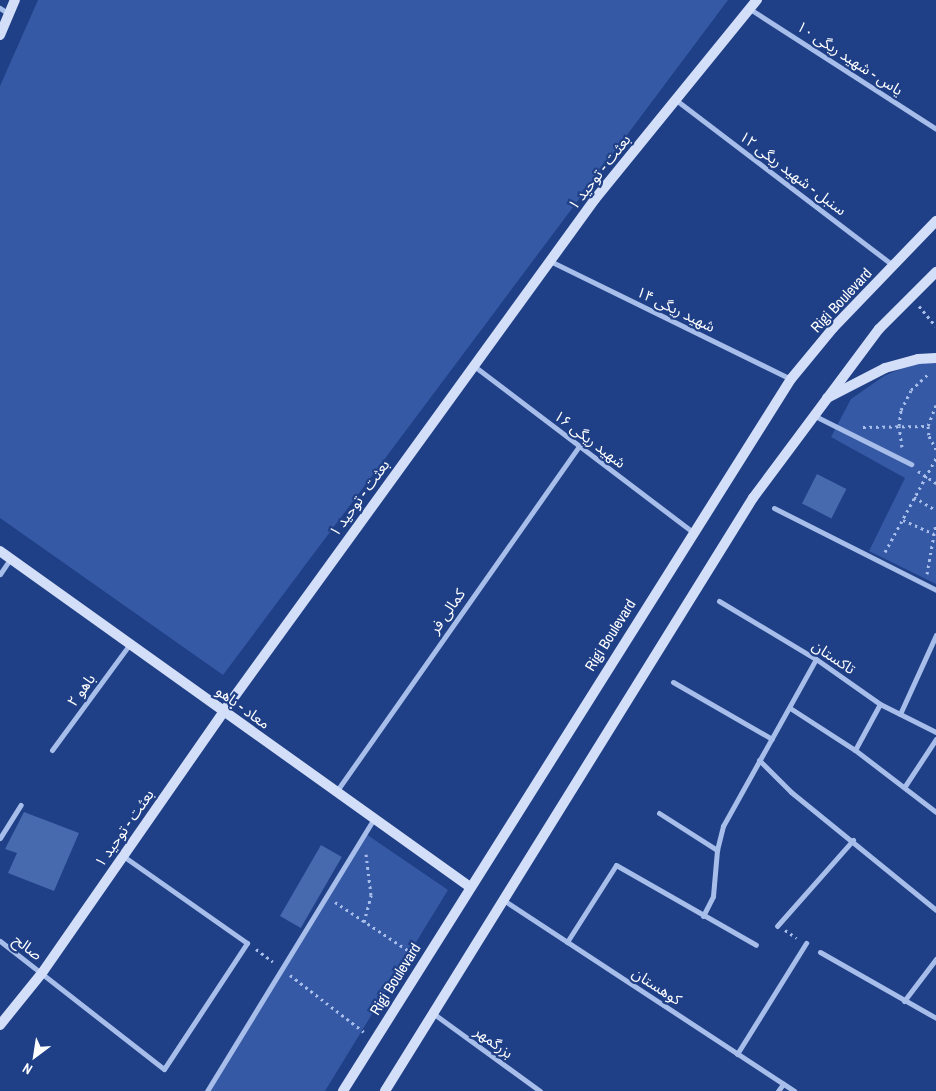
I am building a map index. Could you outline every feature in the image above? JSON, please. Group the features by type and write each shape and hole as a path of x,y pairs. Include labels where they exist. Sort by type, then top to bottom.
{"main road":[{"path":"0,34 4,11 15,0"},
{"name":"بعثت - توحید ۱","path":"0,1025 42,973 224,711 595,199 753,4"},
{"name":"Rigi Boulevard","path":"343,1091 693,532 792,379 833,328 936,221"},
{"path":"385,1091 505,901 753,498 824,400 879,329 936,272"},
{"path":"824,400 885,368 918,359 936,358"},
{"name":"معاد - باهو","path":"0,551 470,887"}],"street":[{"name":"یاس - شهید ریگی ۱۰","path":"753,4 936,129"},
{"name":"سنبل - شهید ریگی ۱۲","path":"676,100 894,266"},
{"name":"شهید ریگی ۱۴","path":"550,261 792,379"},
{"name":"شهید ریگی ۱۶","path":"473,365 693,532"},
{"path":"813,415 911,464"},
{"name":"کمالی فر","path":"336,792 579,446"},
{"path":"774,508 936,590"},
{"path":"0,574 10,558"},
{"name":"تاکستان","path":"719,601 816,659 880,704 936,732"},
{"path":"900,714 936,635"},
{"name":"باهو ۲","path":"52,750 130,644"},
{"path":"702,916 713,896 717,850 723,826 816,659"},
{"path":"673,682 772,739"},
{"path":"855,750 880,704"},
{"path":"790,708 855,750 905,786 936,812"},
{"path":"905,786 936,739"},
{"path":"759,760 791,792 853,840 936,910"},
{"path":"0,838 21,805"},
{"path":"659,813 717,850"},
{"path":"207,1091 374,819"},
{"path":"778,926 853,840"},
{"path":"123,856 247,943"},
{"path":"567,942 616,865 702,916 756,945"},
{"name":"کوهستان","path":"505,901 794,1091"},
{"name":"صالح","path":"0,941 164,1069 247,943"},
{"path":"738,1054 806,943"},
{"path":"820,952 936,1018"},
{"path":"904,1001 936,959"},
{"name":"بزرگمهر","path":"434,1014 540,1091"},
{"path":"778,1091 783,1084"}],"path":[{"path":"910,296 936,326"},
{"path":"936,366 905,400 899,426 901,444 911,464 936,483"},
{"path":"936,405 928,426 929,436 936,449"},
{"path":"839,428 928,426"},
{"path":"880,562 936,458"},
{"path":"914,497 936,510"},
{"path":"902,520 935,534"},
{"path":"925,584 936,523"},
{"path":"360,841 372,881 364,922"},
{"path":"327,897 424,961"},
{"path":"778,926 806,943"},
{"path":"247,943 375,1040"}],"shaded area":[{"path":"38,0 728,0 223,675 0,518 0,86"},
{"path":"936,362 936,584 869,551 905,478 831,437 851,399 884,376 912,364"},
{"path":"366,834 448,890 325,1091 208,1091"}],"building":[{"path":"817,474 846,489 831,518 802,503"},
{"path":"24,812 79,833 54,891 8,873 17,853 5,849"},
{"path":"321,845 342,857 301,928 280,916"}]}
